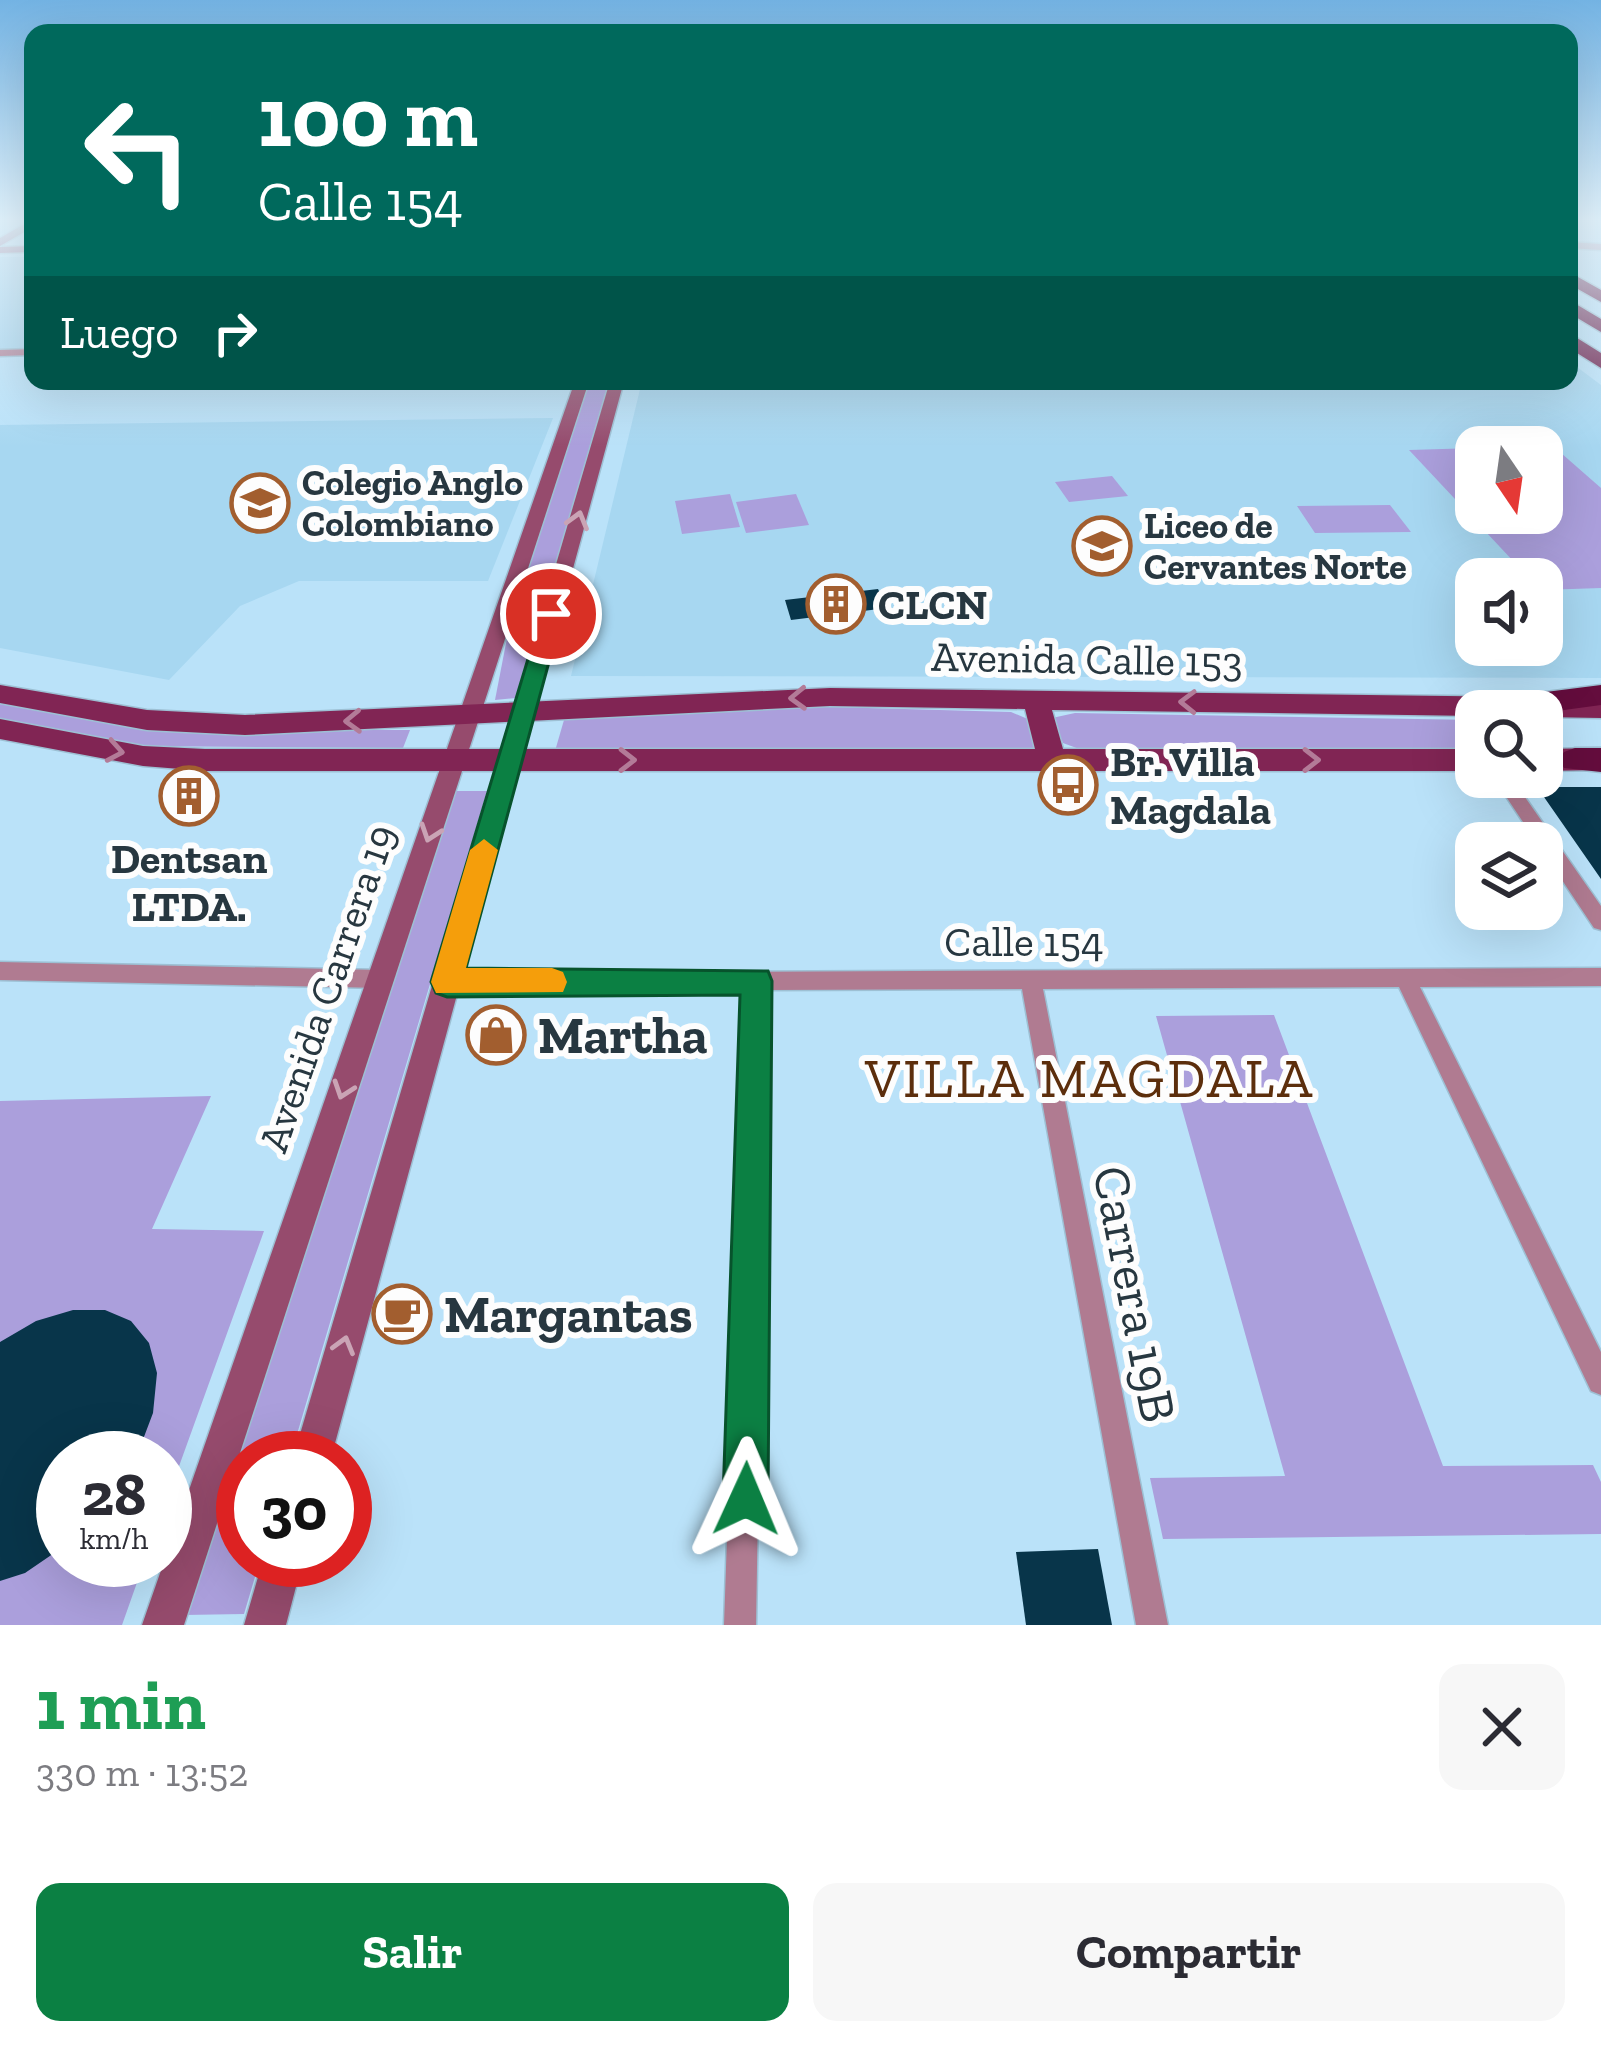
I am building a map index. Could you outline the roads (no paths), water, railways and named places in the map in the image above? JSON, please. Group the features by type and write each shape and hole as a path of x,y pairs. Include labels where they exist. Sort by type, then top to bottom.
{"highway":[{"path":"1563,700 1601,695"}],"main road":[{"name":"Avenida Carrera 19","path":"163,1625 579,390"},
{"path":"320,1431 614,390"},
{"name":"Avenida Calle 153","path":"0,694 194,724 830,698 1455,705"},
{"path":"1036,700 1052,760"},
{"name":"Avenida Calle 153","path":"1563,707 1601,708"},
{"path":"0,729 167,758 1455,760"},
{"path":"1563,758 1595,756"},
{"path":"265,1625 276,1587"}],"street":[{"path":"1516,798 1601,922"},
{"path":"0,971 381,979"},
{"name":"Calle 154","path":"447,982 1601,977"},
{"path":"1405,978 1601,1381"},
{"name":"Carrera 19B","path":"1031,980 1151,1625"},
{"path":"740,1625 757,981"}],"place":[{"name":"Colegio Anglo Colombiano","path":"260,503"},
{"name":"Liceo de Cervantes Norte","path":"1102,546"},
{"name":"CLCN","path":"836,604"},
{"name":"Br. Villa Magdala","path":"1068,785"},
{"name":"Dentsan LTDA.","path":"189,796"},
{"name":"Martha","path":"496,1035"},
{"name":"Margantas","path":"402,1314"}],"district":[{"name":"VILLA MAGDALA","path":"1090,1078"}]}
